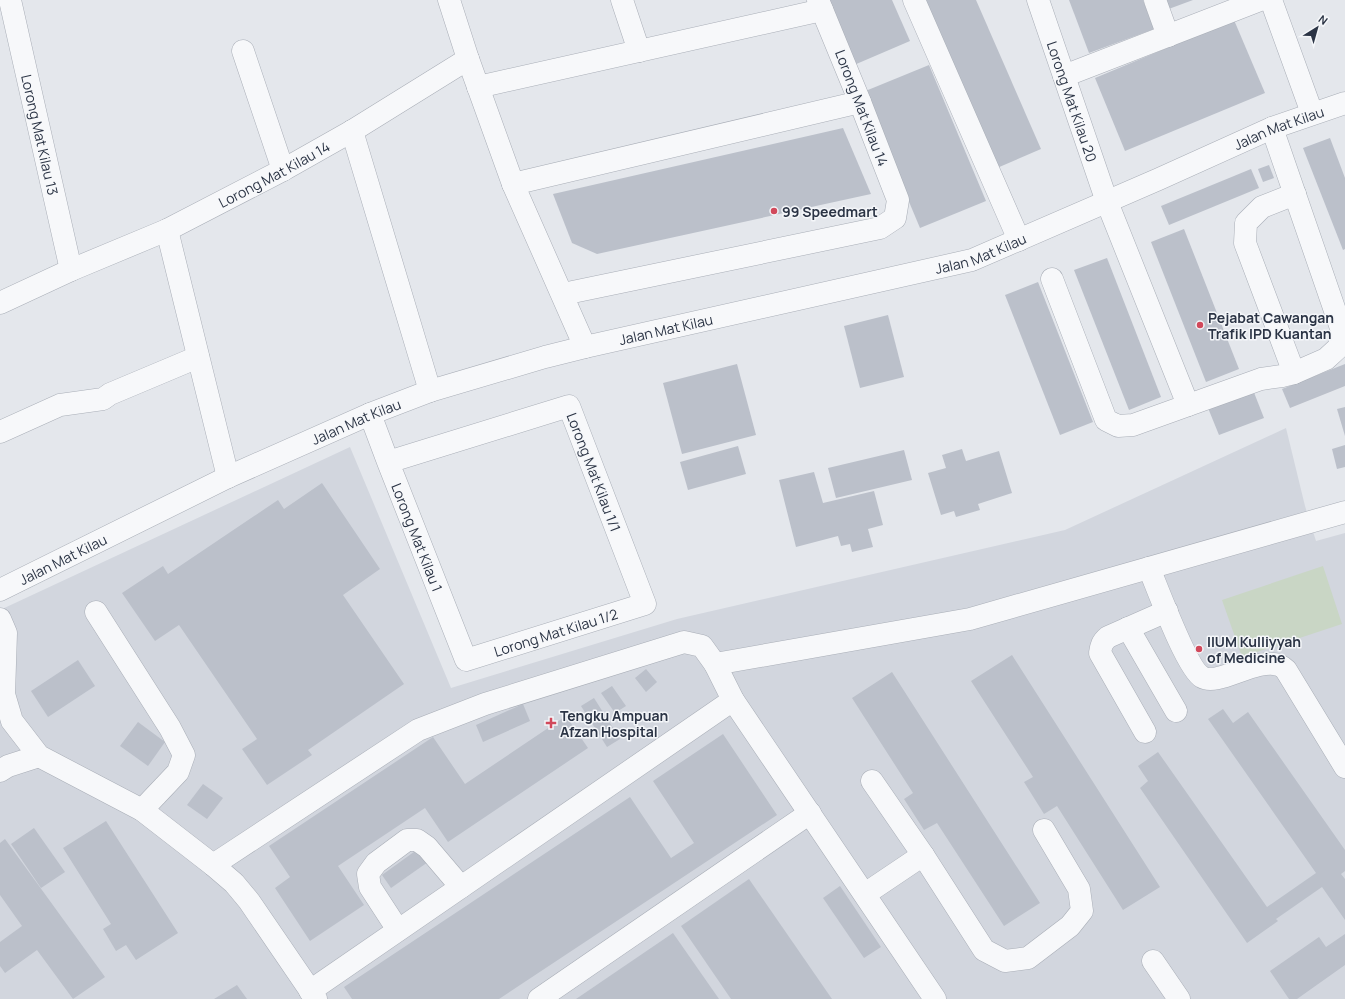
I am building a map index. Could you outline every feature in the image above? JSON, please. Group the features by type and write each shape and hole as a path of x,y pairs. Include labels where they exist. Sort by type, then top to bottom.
{"street":[{"name":"Lorong Mat Kilau 13","path":"10,0 71,270"},
{"path":"449,0 468,59 513,184 563,294 585,347"},
{"path":"622,0 639,51"},
{"path":"914,0 1019,240"},
{"name":"Lorong Mat Kilau 20","path":"1038,0 1107,202 1188,405"},
{"path":"1155,0 1168,36"},
{"path":"1064,76 1260,0"},
{"path":"1271,0 1312,113"},
{"name":"Lorong Mat Kilau 14","path":"563,294 880,228 895,218 898,200 820,5"},
{"path":"478,87 639,51 820,5"},
{"path":"243,51 283,170"},
{"name":"Lorong Mat Kilau 14","path":"0,303 71,270 167,230 283,170 352,131 468,59"},
{"path":"513,184 860,102"},
{"name":"Jalan Mat Kilau","path":"0,590 228,477 370,414 430,391 545,357 585,347 972,260 1107,202 1272,128 1312,113 1345,103"},
{"path":"1052,279 1106,420 1118,426 1133,425 1261,379 1294,373 1326,359 1339,347 1342,331 1272,128"},
{"path":"352,131 430,391"},
{"path":"1294,373 1245,243 1246,223 1262,207 1295,194"},
{"path":"167,230 228,477"},
{"path":"0,432 60,405 103,399 110,394 198,357"},
{"name":"Lorong Mat Kilau 1/1","path":"388,462 569,406 645,604"},
{"name":"Lorong Mat Kilau 1","path":"370,414 466,660"},
{"path":"715,664 970,619 1345,512"},
{"path":"1149,568 1179,640 1194,668 1201,677 1211,680 1265,664 1278,665 1286,670 1345,767"},
{"name":"Lorong Mat Kilau 1/2","path":"466,660 645,604"},
{"path":"1146,732 1100,654 1100,647 1103,641 1108,637 1167,611"},
{"path":"96,612 170,728 184,755 178,772 142,810"},
{"path":"0,619 6,633 4,694 12,721 40,756 142,810 214,865 234,883 249,901 313,995 398,930 733,700"},
{"path":"1128,628 1176,711"},
{"path":"214,865 418,730 485,704 684,642 702,646 715,664 733,700 936,999"},
{"path":"0,771 8,766 40,756"},
{"path":"872,781 923,855 984,950 1005,961 1028,958 1070,926 1082,911 1079,889 1044,830"},
{"path":"539,999 810,813"},
{"path":"398,930 370,887 368,874 376,863 407,840 417,840 427,847 461,887"},
{"path":"865,894 923,855"},
{"path":"1153,960 1179,999"}],"shaded area":[{"name":"Tengku Ampuan Afzan Hospital","path":"1286,428 1305,506 1316,541 1345,533 1345,999 0,999 0,610 350,447 451,688 677,619 1065,530"}],"green space":[{"path":"1323,566 1342,624 1242,657 1222,600"}],"building":[{"path":"826,0 892,0 910,41 854,65"},
{"path":"924,0 976,0 1041,149 997,168"},
{"path":"1069,0 1143,0 1154,29 1089,53"},
{"path":"1162,0 1193,0 1166,10"},
{"path":"1234,20 1265,93 1125,151 1095,78"},
{"path":"929,65 986,201 920,228 863,92"},
{"path":"843,128 871,194 597,254 572,243 553,194"},
{"path":"1330,138 1345,178 1345,249 1343,250 1303,148"},
{"path":"1269,165 1274,178 1263,182 1258,169"},
{"path":"1251,169 1259,188 1169,225 1161,206"},
{"path":"1184,229 1239,369 1206,382 1151,242"},
{"path":"1107,258 1161,397 1129,410 1074,270"},
{"path":"1038,282 1093,422 1060,435 1005,295"},
{"path":"888,315 904,377 860,388 844,326"},
{"path":"737,364 756,435 682,454 663,383"},
{"path":"1345,364 1345,386 1290,408 1282,389"},
{"path":"1253,390 1264,418 1219,435 1208,408"},
{"path":"1345,407 1345,436 1337,409"},
{"path":"1345,445 1345,467 1337,469 1332,449"},
{"path":"738,446 746,474 688,490 680,462"},
{"path":"962,449 966,461 999,451 1012,493 978,504 980,510 956,517 954,511 941,515 928,473 946,468 942,455"},
{"path":"904,450 912,480 836,498 828,468"},
{"path":"814,472 823,503 874,491 883,525 868,529 873,547 852,552 850,544 841,546 838,536 796,547 779,480"},
{"path":"322,483 380,569 343,595 404,684 308,750 312,755 267,785 242,749 257,739 179,625 155,641 122,593 163,566 168,574 278,500 284,509"},
{"path":"1012,655 1160,887 1123,910 1057,806 1044,814 1024,782 1033,777 971,681"},
{"path":"78,660 95,686 48,717 31,691"},
{"path":"646,669 657,682 646,692 635,678"},
{"path":"892,672 1040,903 1004,926 937,823 924,830 904,799 913,793 852,698"},
{"path":"612,686 626,706 615,713 601,693"},
{"path":"594,698 620,739 607,747 581,706"},
{"path":"523,704 530,721 483,742 476,725"},
{"path":"1223,709 1233,723 1248,712 1345,850 1345,871 1341,874 1345,879 1345,920 1322,887 1276,919 1278,921 1247,943 1140,788 1148,781 1138,766 1158,752 1267,907 1316,873 1208,719"},
{"path":"566,716 588,748 448,842 425,808 338,866 364,905 310,941 275,888 290,877 269,846 433,737 465,784"},
{"path":"138,722 165,742 148,766 120,746"},
{"path":"723,734 777,815 499,999 352,999 344,987 630,797 671,858 694,843 653,781"},
{"path":"203,784 223,798 207,819 187,805"},
{"path":"106,821 178,933 136,960 126,945 116,951 103,929 111,924 63,848"},
{"path":"34,828 65,872 41,888 11,844"},
{"path":"5,839 105,977 73,999 37,950 5,973 0,966 0,942 22,926 0,895 0,843"},
{"path":"418,849 428,862 391,888 382,875"},
{"path":"749,879 832,999 731,999 681,926"},
{"path":"840,886 881,947 864,958 823,898"},
{"path":"673,933 719,999 576,999"},
{"path":"1345,934 1345,965 1297,999 1289,999 1270,971 1319,937 1326,947"},
{"path":"237,985 247,999 214,999"}],"place":[{"name":"99 Speedmart","path":"774,211"},
{"name":"Pejabat Cawangan Trafik IPD Kuantan","path":"1200,325"},
{"name":"IIUM Kulliyyah of Medicine","path":"1199,649"},
{"name":"Tengku Ampuan Afzan Hospital","path":"551,723"}]}
